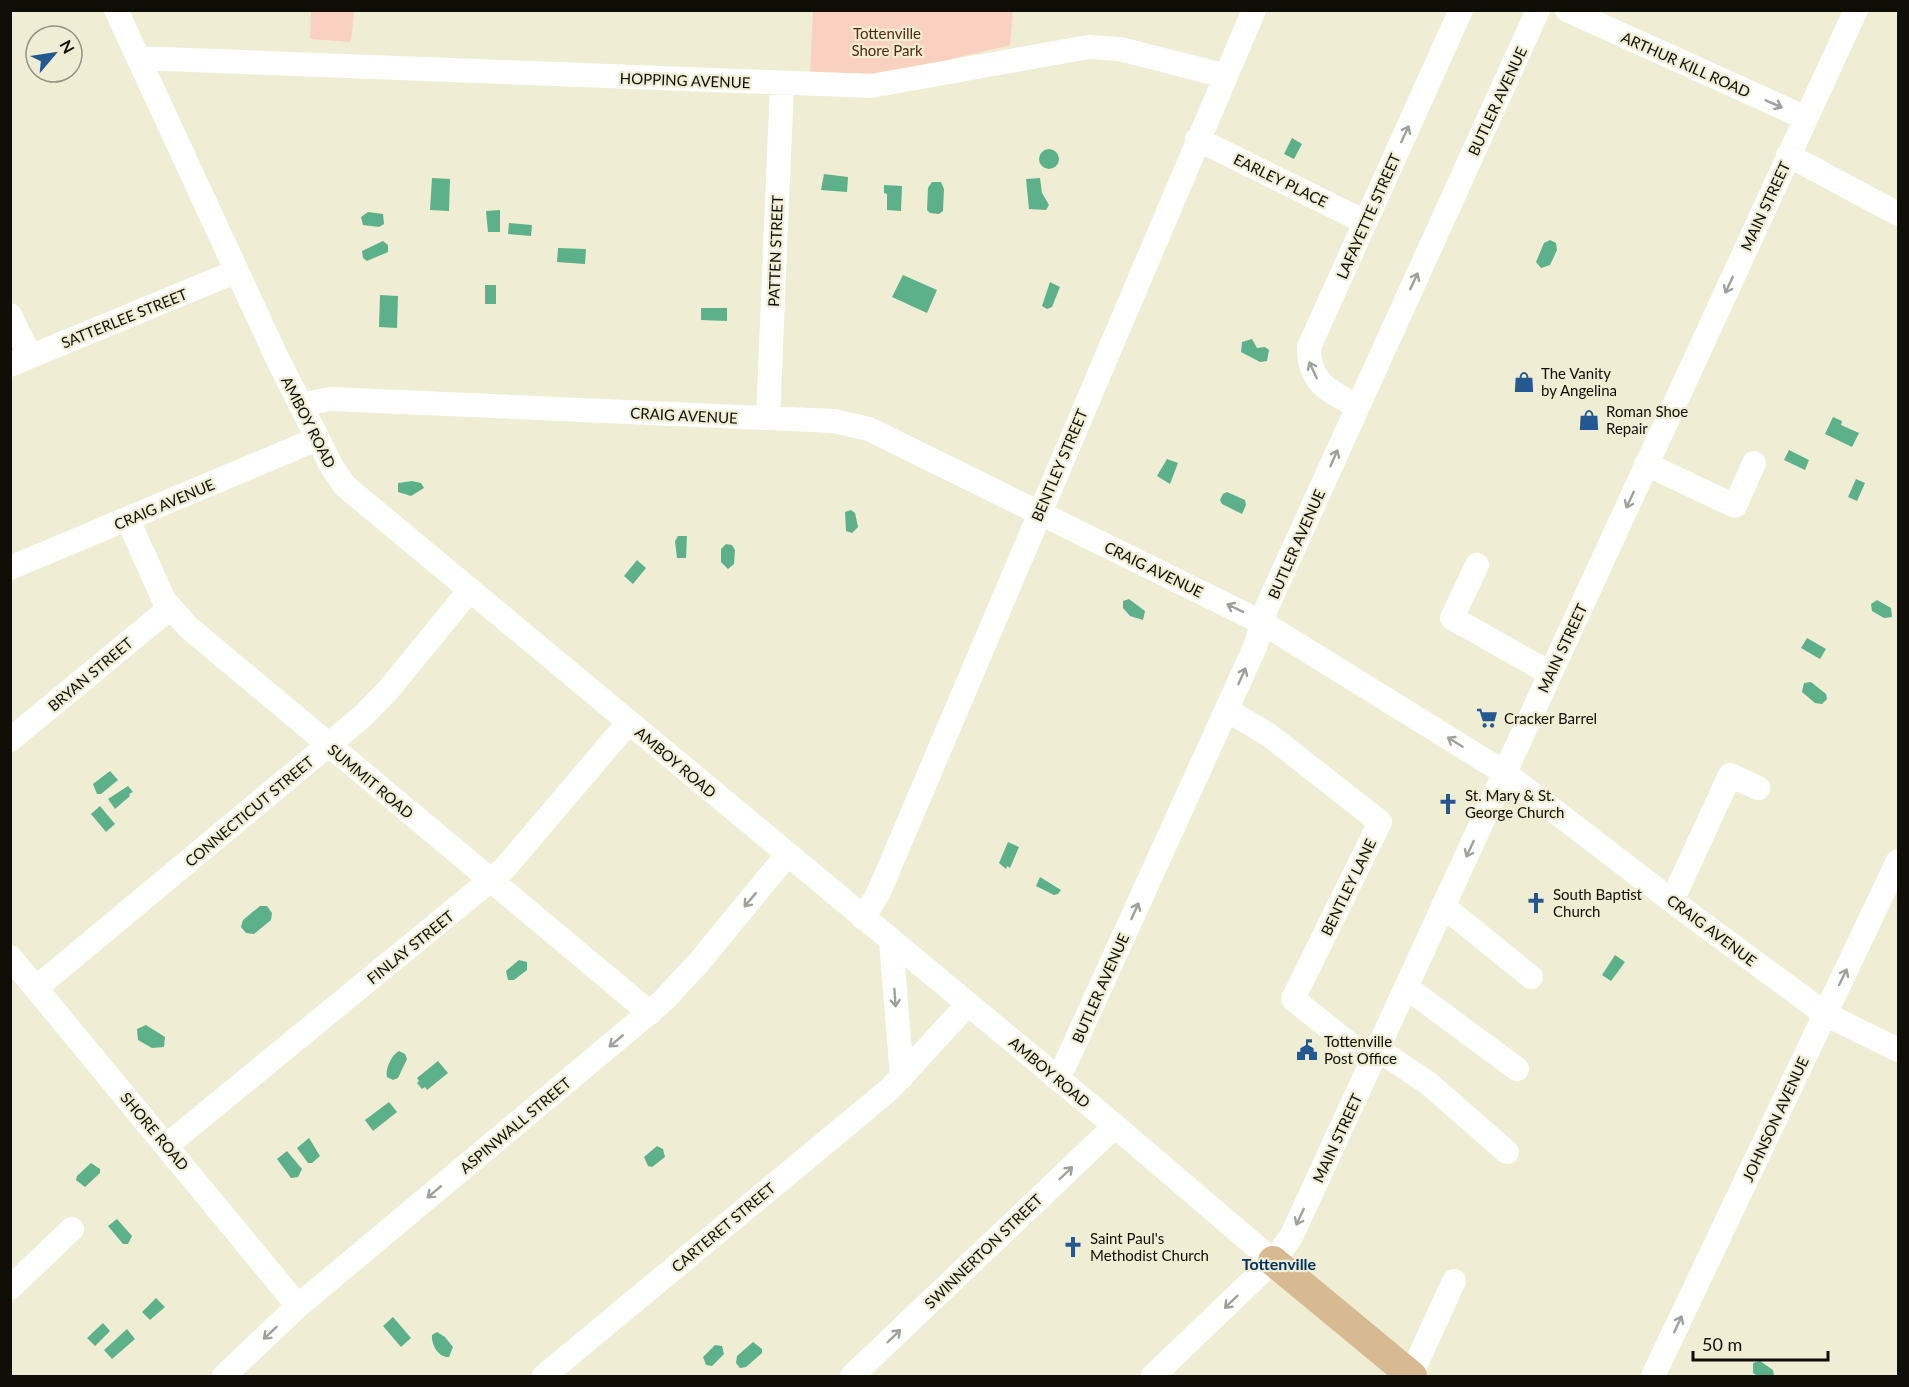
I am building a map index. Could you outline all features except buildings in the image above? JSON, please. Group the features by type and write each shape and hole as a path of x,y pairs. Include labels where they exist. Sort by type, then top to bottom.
{"main road":[{"name":"AMBOY ROAD","path":"1273,1262 1412,1376"}],"street":[{"name":"AMBOY ROAD","path":"116,10 300,405 345,486 1115,1126 1273,1262"},
{"name":"BENTLEY STREET","path":"863,918 878,894 1197,139 1254,10"},
{"name":"LAFAYETTE STREET","path":"1357,406 1328,390 1316,378 1309,362 1310,347 1461,10"},
{"name":"BUTLER AVENUE","path":"1056,1078 1065,1065 1227,710 1263,623 1267,607 1538,10"},
{"name":"ARTHUR KILL ROAD","path":"1567,10 1806,118"},
{"name":"MAIN STREET","path":"1153,1377 1273,1262 1291,1237 1856,10"},
{"name":"HOPPING AVENUE","path":"138,58 871,86 1088,46 1120,49 1226,76"},
{"name":"PATTEN STREET","path":"768,418 782,84"},
{"name":"EARLEY PLACE","path":"1197,139 1365,222"},
{"path":"1788,155 1899,214"},
{"name":"SATTERLEE STREET","path":"20,361 237,271"},
{"path":"10,315 20,361"},
{"name":"CRAIG AVENUE","path":"300,405 330,399 834,421 857,425 1263,623 1505,773 1825,1014 1899,1050"},
{"name":"CRAIG AVENUE","path":"10,568 317,439"},
{"path":"1646,464 1735,506 1754,463"},
{"name":"SUMMIT ROAD","path":"128,520 170,608 328,745 650,1013"},
{"path":"1477,565 1452,618 1550,673"},
{"name":"CONNECTICUT STREET","path":"36,988 328,745 381,698 469,591"},
{"name":"BRYAN STREET","path":"10,741 170,608"},
{"name":"BENTLEY LANE","path":"1227,710 1269,735 1380,822 1293,999 1375,1056"},
{"name":"FINLAY STREET","path":"166,1146 491,881 510,863 628,723"},
{"path":"1672,901 1730,775 1758,788"},
{"name":"ASPINWALL STREET","path":"224,1377 298,1306 650,1013 687,976 788,855"},
{"name":"JOHNSON AVENUE","path":"1653,1377 1899,861"},
{"path":"1443,906 1531,977"},
{"path":"891,940 902,1077"},
{"name":"SHORE ROAD","path":"10,957 298,1306"},
{"path":"1406,987 1517,1069"},
{"name":"CARTERET STREET","path":"544,1377 902,1077 968,1004"},
{"path":"1375,1056 1428,1083 1507,1152"},
{"name":"SWINNERTON STREET","path":"852,1377 1115,1126"},
{"path":"10,1288 72,1229"},
{"path":"1412,1376 1454,1281"}],"green space":[{"path":"311,11 354,11 351,42 310,39"},
{"name":"Tottenville Shore Park","path":"813,11 1013,11 1010,45 888,74 810,72"}],"shaded area":[{"path":"1292,138 1302,144 1294,159 1284,154"},
{"path":"1049,149 1056,152 1059,159 1056,166 1049,169 1042,166 1039,159 1042,152"},
{"path":"824,174 848,177 847,192 821,190"},
{"path":"432,178 450,179 449,211 430,210"},
{"path":"1040,178 1042,193 1049,205 1046,210 1029,209 1026,179"},
{"path":"932,182 941,182 944,189 943,211 939,214 930,213 927,210 928,188"},
{"path":"884,185 902,186 901,211 887,210 887,194 884,193"},
{"path":"500,210 500,232 488,232 486,211"},
{"path":"368,212 383,214 384,224 379,227 363,225 361,217"},
{"path":"509,223 532,225 531,236 508,234"},
{"path":"1550,240 1556,243 1557,250 1550,265 1541,268 1536,262 1544,243"},
{"path":"383,241 388,245 388,252 367,261 363,258 362,251"},
{"path":"558,248 586,249 585,264 557,262"},
{"path":"903,275 937,290 927,313 892,297"},
{"path":"1050,282 1060,287 1052,307 1047,309 1042,306"},
{"path":"485,285 496,285 496,304 485,304"},
{"path":"380,295 398,296 397,328 379,327"},
{"path":"701,308 727,308 727,321 701,320"},
{"path":"1252,339 1257,348 1265,347 1269,350 1267,361 1260,362 1241,352 1242,342"},
{"path":"1833,417 1842,421 1841,425 1859,433 1852,447 1825,434"},
{"path":"1789,450 1809,460 1805,470 1784,460"},
{"path":"1167,459 1178,463 1170,484 1157,476"},
{"path":"1856,479 1865,483 1857,501 1848,497"},
{"path":"412,481 421,483 424,488 411,496 398,492 398,483"},
{"path":"1227,492 1245,500 1246,505 1242,514 1222,504 1220,500"},
{"path":"851,510 855,513 858,527 852,533 846,531 845,512"},
{"path":"678,536 687,536 686,558 677,558 675,541"},
{"path":"726,544 732,545 735,550 734,564 728,569 721,562 721,549"},
{"path":"637,560 646,568 633,584 624,576"},
{"path":"1129,599 1145,611 1143,620 1130,616 1123,608 1123,601"},
{"path":"1877,600 1891,608 1892,617 1884,618 1872,611 1871,604"},
{"path":"1807,638 1826,649 1820,659 1801,648"},
{"path":"1811,682 1826,694 1827,699 1822,704 1815,703 1802,692 1804,683"},
{"path":"110,771 118,780 101,794 97,794 93,784"},
{"path":"128,786 133,792 115,809 108,799"},
{"path":"100,806 115,824 106,832 91,814"},
{"path":"1008,842 1019,847 1010,868 1007,866 1006,869 999,863"},
{"path":"1040,877 1061,890 1058,894 1054,895 1036,886"},
{"path":"260,906 267,906 272,913 271,920 254,934 246,933 241,927 243,920"},
{"path":"1615,955 1625,962 1611,981 1602,975"},
{"path":"519,960 527,962 527,970 514,980 508,980 506,971"},
{"path":"146,1025 165,1037 164,1047 152,1048 138,1040 137,1029"},
{"path":"399,1051 405,1054 407,1059 398,1078 393,1080 387,1077 387,1071 391,1059"},
{"path":"438,1061 448,1073 427,1090 425,1087 422,1089 417,1083 419,1081 417,1078"},
{"path":"389,1102 397,1112 373,1131 365,1120"},
{"path":"309,1138 320,1156 312,1163 308,1163 297,1148"},
{"path":"657,1146 663,1149 665,1157 652,1167 648,1166 644,1157"},
{"path":"287,1151 302,1169 298,1177 291,1178 277,1159"},
{"path":"91,1163 100,1169 100,1173 85,1187 76,1180 77,1176"},
{"path":"117,1219 132,1236 128,1244 123,1244 108,1226"},
{"path":"156,1298 165,1307 150,1320 142,1312"},
{"path":"393,1317 411,1338 401,1347 383,1326"},
{"path":"103,1323 110,1331 95,1346 87,1338"},
{"path":"127,1329 135,1339 112,1359 104,1350"},
{"path":"437,1332 445,1337 453,1347 449,1357 439,1353 434,1347 432,1335"},
{"path":"753,1342 762,1349 762,1353 746,1367 740,1368 736,1363 737,1356"},
{"path":"715,1345 722,1346 724,1354 712,1366 706,1365 703,1357"},
{"path":"1760,1361 1773,1370 1774,1376 1758,1376 1753,1373 1753,1363"}],"place":[{"name":"The Vanity by Angelina","path":"1524,382"},
{"name":"Roman Shoe Repair","path":"1589,420"},
{"name":"Cracker Barrel","path":"1487,718"},
{"name":"St. Mary & St. George Church","path":"1448,804"},
{"name":"South Baptist Church","path":"1536,903"},
{"name":"Tottenville Post Office","path":"1307,1050"},
{"name":"Saint Paul's Methodist Church","path":"1073,1247"}],"district":[{"name":"Tottenville","path":"1279,1263"}]}
